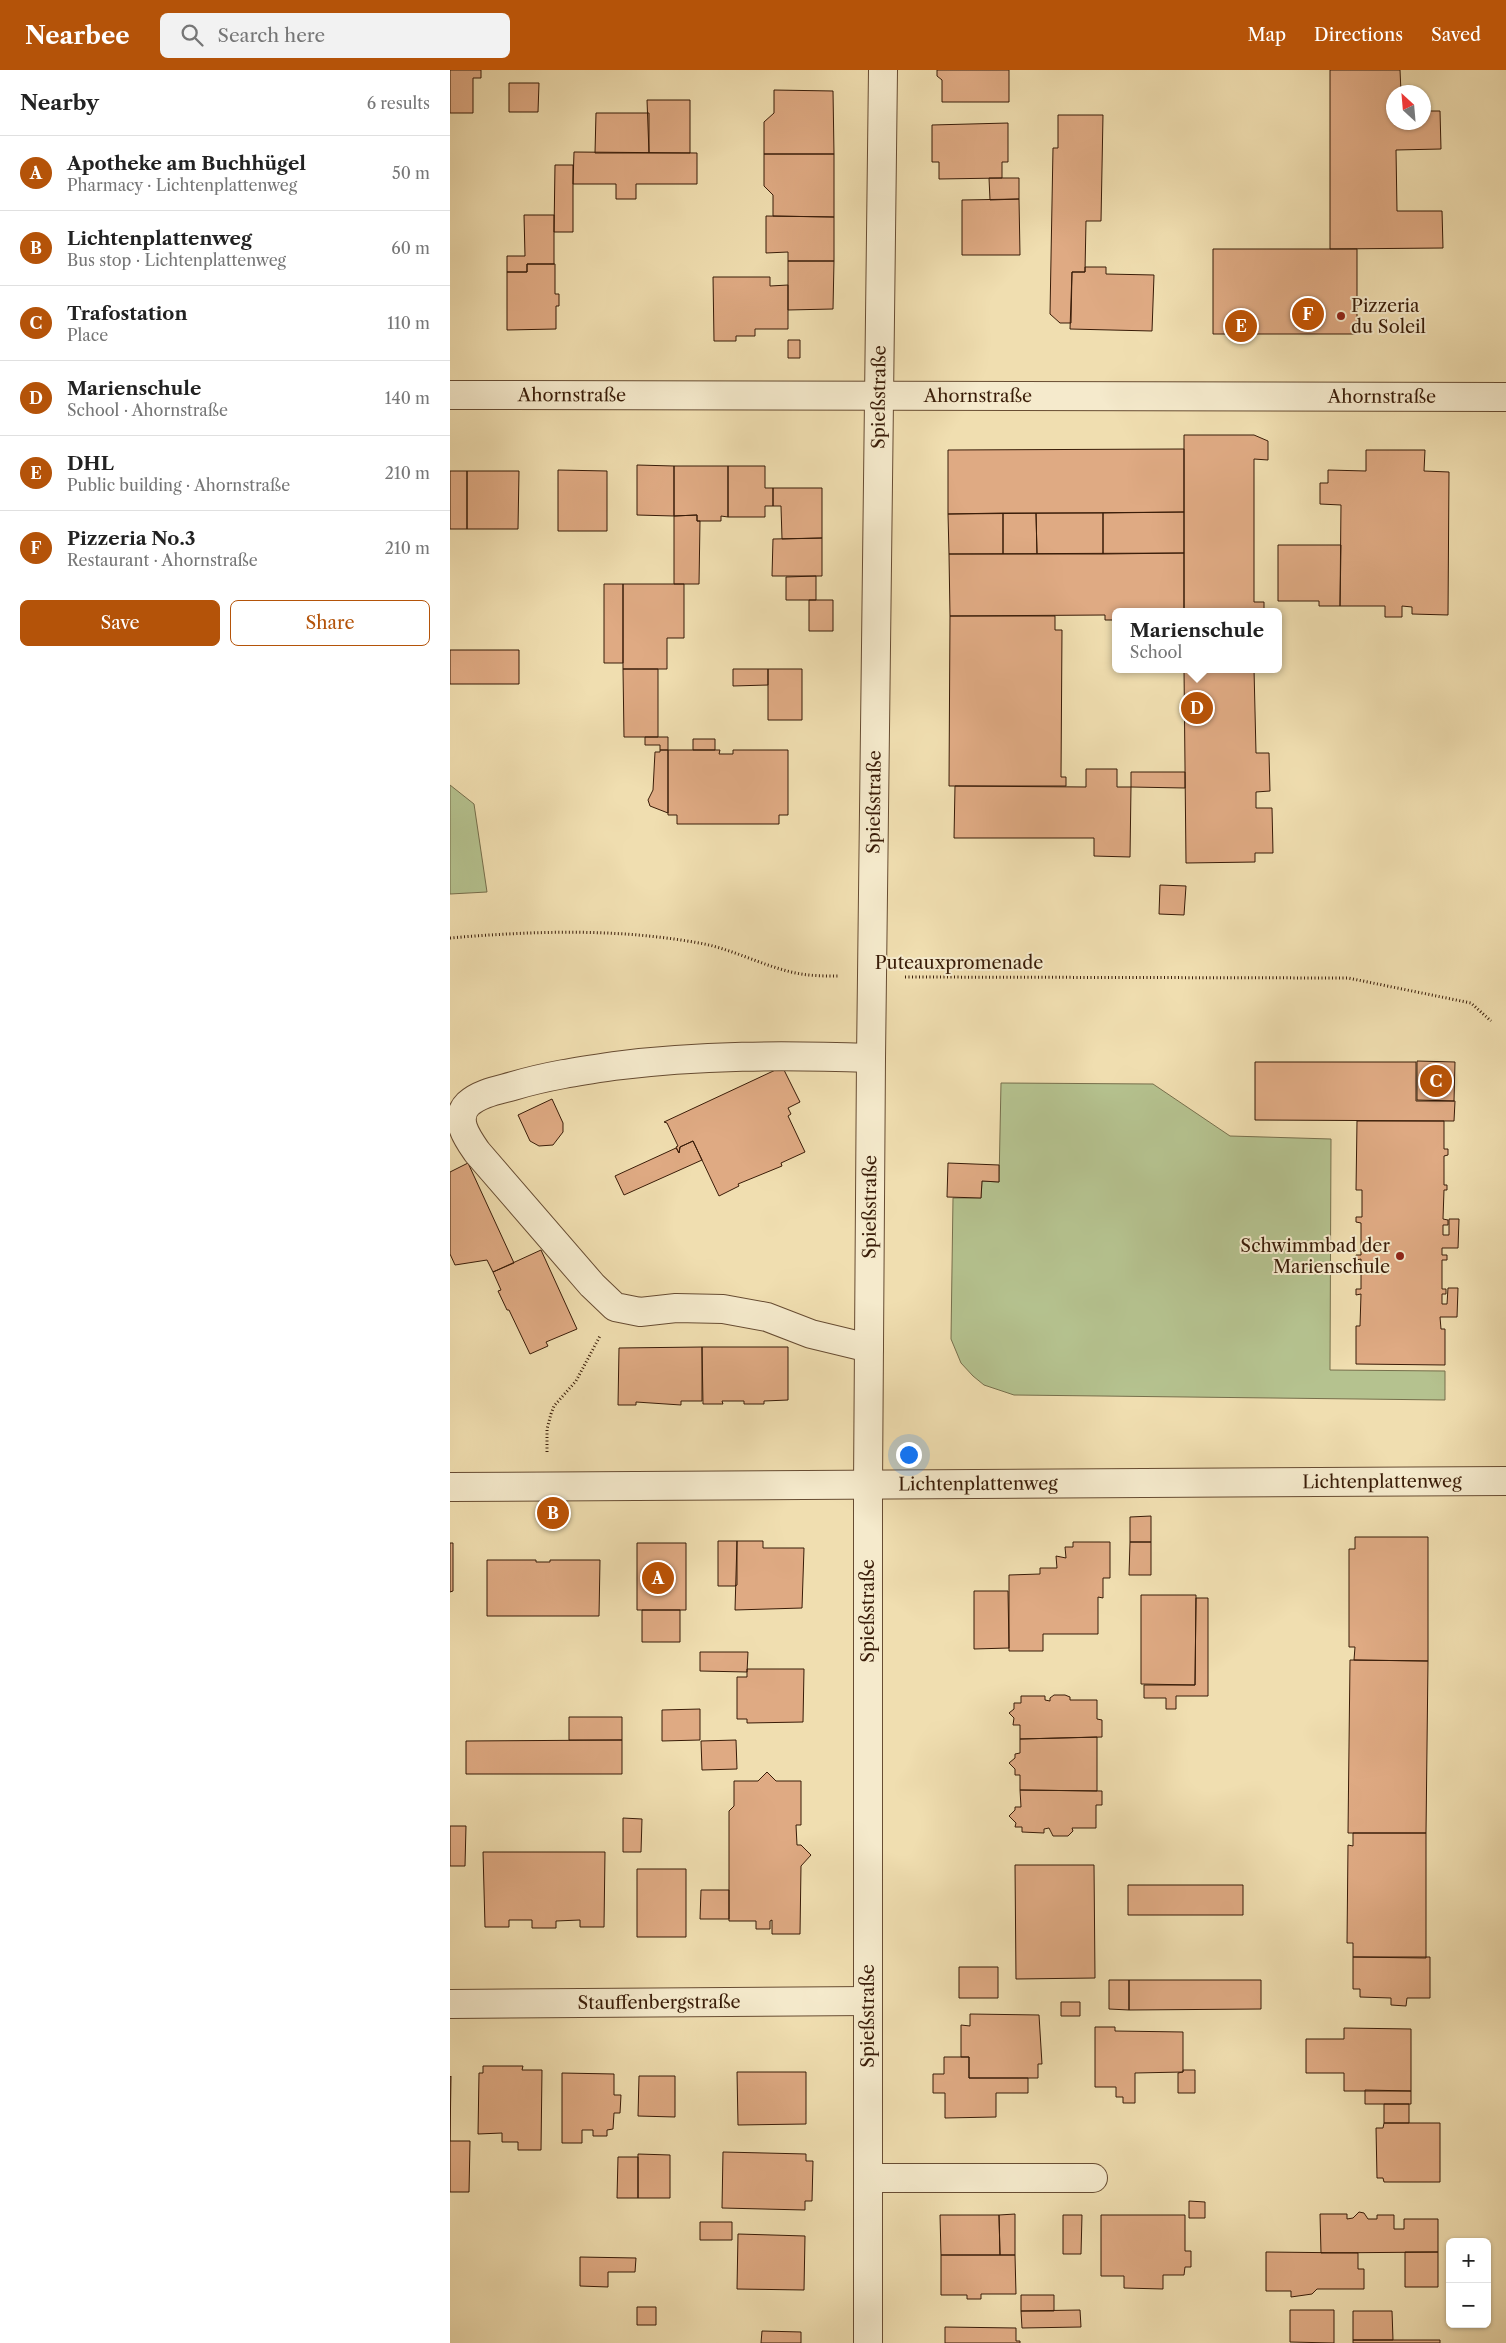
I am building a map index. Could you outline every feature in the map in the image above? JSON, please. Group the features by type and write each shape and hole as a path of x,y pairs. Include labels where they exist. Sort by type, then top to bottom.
{"street":[{"name":"Spießstraße","path":"868,2343 868,1486 871,1058 881,394 883,70"},
{"name":"Ahornstraße","path":"450,395 881,394 1506,397"},
{"path":"869,1348 811,1334 767,1317 723,1309 676,1308 640,1312 615,1307 592,1285 476,1152 465,1135 462,1119 467,1105 484,1095 522,1083 567,1073 636,1063 723,1056 782,1055 871,1058"},
{"name":"Lichtenplattenweg","path":"450,1488 1506,1481"},
{"name":"Stauffenbergstraße","path":"450,2004 868,2001"},
{"path":"868,2178 1093,2178"}],"path":[{"name":"Puteauxpromenade","path":"450,938 554,931 648,936 723,948 801,974 1348,978 1471,1003 1491,1021"},
{"path":"548,1488 548,1429 550,1414 558,1401 576,1381 615,1307"}],"green space":[{"path":"450,785 474,804 487,892 450,894"},
{"path":"1001,1083 1153,1084 1230,1136 1331,1139 1330,1370 1445,1371 1445,1400 1014,1395 984,1385 961,1363 951,1339 953,1198 981,1198 982,1181 999,1182"}],"building":[{"path":"450,70 481,70 481,78 473,78 473,113 450,113"},
{"path":"937,70 1009,70 1009,102 942,102 942,80 937,76"},
{"path":"1330,70 1400,70 1401,85 1386,85 1386,130 1431,130 1431,111 1440,111 1441,149 1396,150 1397,211 1442,211 1443,248 1330,249"},
{"path":"509,83 539,83 538,112 509,112"},
{"path":"774,90 833,91 834,154 764,154 764,122 774,113"},
{"path":"647,100 690,100 690,153 649,153"},
{"path":"596,113 649,113 649,153 595,153"},
{"path":"1058,115 1103,115 1101,221 1086,221 1085,272 1072,272 1071,323 1060,323 1050,314 1053,148 1058,148"},
{"path":"1008,123 1008,162 1002,162 1002,178 939,179 939,162 932,162 932,125"},
{"path":"574,152 697,153 697,184 636,184 636,199 616,199 616,184 573,184"},
{"path":"764,154 834,154 834,217 773,216 773,195 764,186"},
{"path":"555,165 573,165 573,232 554,232"},
{"path":"989,178 1019,178 1019,199 990,200"},
{"path":"1019,199 1020,255 962,255 962,200"},
{"path":"524,215 554,215 554,264 527,264 527,272 507,272 507,256 525,256"},
{"path":"766,216 834,217 834,261 788,261 788,252 766,253"},
{"path":"1213,249 1357,249 1357,334 1213,334"},
{"path":"788,261 834,261 833,309 788,310"},
{"path":"527,264 555,264 555,294 559,294 559,306 556,306 556,329 507,330 507,272 527,272"},
{"path":"1085,267 1106,267 1106,274 1154,275 1152,331 1070,329 1072,272 1085,272"},
{"path":"713,277 770,277 770,286 788,285 788,329 755,329 755,336 736,336 736,341 714,341"},
{"path":"788,340 800,340 800,358 788,358"},
{"path":"1184,435 1254,435 1268,441 1268,460 1254,459 1254,602 1264,602 1264,608 1184,608"},
{"path":"1184,449 1184,512 948,514 948,450"},
{"path":"1366,450 1425,450 1424,471 1449,472 1448,615 1412,614 1412,607 1402,606 1402,617 1385,617 1385,606 1340,606 1341,505 1320,504 1320,483 1328,483 1328,470 1366,471"},
{"path":"637,465 674,466 674,516 637,515"},
{"path":"674,466 728,466 728,517 721,516 721,521 697,521 697,515 674,516"},
{"path":"728,466 765,466 765,488 773,488 773,506 765,506 765,517 728,517"},
{"path":"558,470 607,471 607,531 558,531"},
{"path":"450,471 467,471 467,529 450,529"},
{"path":"467,471 519,471 518,529 467,529"},
{"path":"773,488 822,488 822,538 782,539 781,506 773,506"},
{"path":"1184,512 1184,553 1103,554 1103,513"},
{"path":"1003,513 1003,554 949,554 948,514"},
{"path":"1003,513 1036,513 1037,554 1003,554"},
{"path":"1036,513 1103,513 1103,554 1037,554"},
{"path":"697,515 697,521 700,521 699,584 674,584 674,516"},
{"path":"822,538 822,576 772,576 773,539"},
{"path":"1278,545 1341,545 1340,606 1319,606 1319,601 1278,601"},
{"path":"1184,553 1184,608 1112,608 1112,620 1105,620 1105,615 950,616 949,554"},
{"path":"816,576 816,600 786,600 786,577"},
{"path":"604,584 623,584 623,663 604,663"},
{"path":"623,584 684,584 684,638 667,638 667,669 623,669"},
{"path":"809,600 833,600 833,631 809,631"},
{"path":"950,616 1055,616 1055,630 1062,630 1061,777 1066,777 1066,786 949,786"},
{"path":"450,650 519,650 519,684 450,684"},
{"path":"623,669 658,669 658,737 624,737"},
{"path":"733,669 768,669 768,685 733,686"},
{"path":"768,669 802,669 802,720 768,720"},
{"path":"1184,673 1254,673 1256,753 1269,753 1270,791 1256,792 1256,808 1272,808 1273,853 1255,853 1255,862 1186,863"},
{"path":"645,737 668,737 668,750 660,750 660,745 645,745"},
{"path":"693,739 715,739 715,750 693,750"},
{"path":"660,750 668,750 668,813 650,806 648,800 653,790 655,752 660,752"},
{"path":"668,750 720,750 719,754 733,754 733,750 788,750 788,815 779,815 779,824 677,824 677,815 668,815"},
{"path":"1086,769 1117,769 1117,787 1131,787 1130,857 1094,856 1094,838 954,838 955,786 1086,787"},
{"path":"1131,772 1185,772 1185,788 1131,787"},
{"path":"1160,885 1186,886 1184,915 1159,914"},
{"path":"1417,1061 1455,1062 1454,1101 1417,1100"},
{"path":"1255,1062 1416,1062 1416,1101 1455,1101 1454,1121 1255,1120"},
{"path":"784,1066 783,1068 800,1102 788,1108 791,1114 788,1116 805,1152 781,1163 782,1166 738,1184 739,1186 719,1196 693,1141 680,1147 679,1153 676,1147 678,1146 667,1123 664,1122"},
{"path":"552,1099 563,1123 563,1132 553,1145 539,1146 530,1141 518,1115"},
{"path":"1357,1121 1444,1121 1444,1149 1448,1149 1448,1155 1444,1156 1444,1185 1447,1185 1447,1190 1444,1190 1443,1219 1448,1220 1448,1225 1443,1225 1443,1235 1449,1235 1449,1219 1459,1219 1458,1248 1442,1248 1442,1255 1447,1255 1447,1260 1442,1260 1442,1289 1446,1289 1446,1294 1442,1294 1442,1304 1447,1304 1448,1288 1458,1288 1457,1317 1440,1317 1441,1329 1445,1329 1445,1365 1356,1364 1356,1326 1360,1326 1361,1294 1356,1295 1356,1289 1361,1289 1361,1259 1356,1260 1356,1255 1361,1255 1361,1223 1356,1222 1356,1217 1362,1217 1362,1190 1356,1190"},
{"path":"693,1141 702,1160 624,1195 615,1176 676,1148 679,1153 680,1147"},
{"path":"468,1163 514,1263 493,1272 487,1260 455,1265 450,1254 450,1172"},
{"path":"948,1163 999,1165 999,1182 982,1181 981,1198 947,1197"},
{"path":"541,1250 577,1329 546,1342 548,1346 530,1354 498,1291 501,1290 493,1272"},
{"path":"702,1347 702,1401 681,1401 681,1405 636,1402 636,1405 618,1405 619,1348"},
{"path":"702,1347 788,1347 788,1400 764,1401 764,1404 744,1404 744,1401 722,1401 723,1404 703,1404"},
{"path":"1151,1516 1151,1542 1130,1542 1130,1517"},
{"path":"1355,1537 1428,1537 1428,1661 1354,1660 1355,1647 1349,1647 1349,1549 1355,1549"},
{"path":"718,1541 737,1541 737,1585 735,1586 718,1586"},
{"path":"737,1541 763,1541 763,1548 804,1548 802,1608 735,1610"},
{"path":"1073,1542 1110,1542 1110,1578 1103,1578 1103,1598 1098,1597 1098,1634 1043,1634 1043,1651 1009,1651 1009,1575 1040,1574 1040,1568 1057,1568 1056,1556 1066,1558 1065,1547 1073,1547"},
{"path":"1130,1542 1151,1542 1151,1575 1129,1575"},
{"path":"450,1543 453,1543 453,1591 450,1592"},
{"path":"637,1543 686,1543 686,1610 637,1610"},
{"path":"487,1560 536,1560 536,1562 550,1562 550,1560 600,1560 599,1616 487,1616"},
{"path":"974,1591 1008,1591 1009,1648 974,1649"},
{"path":"1141,1595 1196,1595 1195,1685 1141,1684"},
{"path":"1196,1598 1208,1598 1208,1696 1176,1696 1176,1709 1166,1709 1166,1698 1144,1698 1144,1685 1195,1685"},
{"path":"642,1610 680,1610 680,1642 642,1642"},
{"path":"700,1652 748,1652 747,1672 700,1671"},
{"path":"1350,1660 1428,1661 1426,1833 1348,1833"},
{"path":"747,1669 804,1669 803,1722 747,1723 747,1719 737,1719 737,1677 747,1677"},
{"path":"1054,1695 1065,1695 1070,1697 1070,1700 1097,1700 1097,1719 1102,1720 1102,1737 1020,1739 1020,1725 1013,1725 1014,1718 1009,1713 1014,1709 1014,1703 1021,1703 1021,1696 1045,1696 1045,1700 1050,1701 1050,1698"},
{"path":"700,1709 700,1740 662,1741 662,1710"},
{"path":"569,1717 622,1717 622,1740 569,1740"},
{"path":"1097,1737 1097,1791 1020,1790 1020,1775 1015,1775 1015,1769 1009,1763 1015,1758 1015,1754 1020,1753 1020,1739"},
{"path":"622,1740 622,1774 466,1774 466,1741"},
{"path":"736,1740 737,1769 702,1770 701,1741"},
{"path":"767,1772 776,1781 801,1781 801,1825 796,1825 797,1845 801,1845 811,1855 801,1866 800,1934 772,1934 772,1920 770,1921 770,1929 756,1929 756,1921 729,1921 729,1811 734,1806 734,1781 758,1781"},
{"path":"1020,1790 1102,1791 1102,1805 1096,1805 1096,1828 1072,1828 1073,1831 1068,1836 1053,1836 1049,1828 1044,1829 1044,1833 1022,1832 1022,1827 1015,1827 1016,1823 1009,1816 1015,1810 1015,1807 1021,1807"},
{"path":"623,1818 642,1819 641,1852 623,1852"},
{"path":"450,1826 466,1826 465,1866 450,1866"},
{"path":"1353,1833 1426,1833 1426,1958 1353,1957 1353,1943 1347,1943 1348,1845 1353,1846"},
{"path":"483,1852 605,1852 604,1927 580,1927 580,1920 556,1921 556,1928 532,1928 532,1920 509,1920 509,1927 485,1927"},
{"path":"1015,1865 1094,1865 1095,1978 1016,1979"},
{"path":"637,1869 686,1869 686,1937 637,1937"},
{"path":"1128,1885 1243,1885 1243,1915 1128,1915"},
{"path":"701,1890 729,1890 729,1919 700,1919"},
{"path":"1353,1957 1430,1957 1430,1998 1407,1998 1406,2006 1391,2005 1391,1998 1360,1997 1360,1989 1353,1989"},
{"path":"959,1967 998,1967 998,1998 959,1998"},
{"path":"1109,1980 1129,1980 1129,2010 1109,2009"},
{"path":"1129,1980 1261,1980 1261,2009 1129,2010"},
{"path":"1061,2002 1080,2002 1080,2016 1061,2016"},
{"path":"970,2014 1039,2015 1042,2064 1038,2064 1038,2078 969,2078 969,2057 961,2057 961,2025 970,2026"},
{"path":"1095,2027 1115,2027 1115,2031 1183,2032 1183,2072 1135,2073 1135,2103 1123,2103 1123,2097 1116,2097 1116,2087 1095,2087"},
{"path":"1344,2028 1411,2029 1411,2091 1344,2091 1344,2073 1306,2073 1306,2039 1344,2039"},
{"path":"944,2057 969,2057 969,2078 1028,2078 1028,2093 996,2093 996,2117 945,2118 945,2093 933,2093 933,2074 944,2074"},
{"path":"483,2066 523,2066 522,2070 542,2070 541,2150 518,2150 518,2142 502,2142 502,2133 478,2134 479,2073 483,2073"},
{"path":"1183,2070 1195,2070 1195,2093 1178,2093 1178,2073 1183,2072"},
{"path":"737,2072 806,2072 806,2124 738,2125"},
{"path":"562,2073 614,2074 614,2095 621,2095 620,2113 614,2113 613,2129 607,2130 607,2136 593,2136 593,2130 582,2130 582,2143 562,2143"},
{"path":"451,2076 450,2141 450,2077"},
{"path":"639,2076 675,2076 675,2117 638,2116"},
{"path":"1365,2090 1411,2091 1411,2104 1365,2104"},
{"path":"1384,2104 1409,2104 1409,2123 1384,2123"},
{"path":"1384,2123 1440,2123 1440,2182 1384,2182 1383,2178 1377,2178 1376,2128 1383,2128"},
{"path":"450,2141 470,2141 469,2192 450,2192"},
{"path":"723,2152 806,2154 806,2161 813,2161 812,2201 805,2201 805,2210 722,2208"},
{"path":"638,2154 670,2155 670,2198 638,2198"},
{"path":"618,2157 638,2157 638,2198 617,2198"},
{"path":"1189,2201 1205,2202 1205,2218 1189,2218"},
{"path":"1359,2212 1364,2213 1368,2219 1377,2219 1377,2215 1394,2215 1394,2229 1404,2229 1404,2219 1438,2219 1438,2252 1321,2253 1320,2214 1347,2214 1347,2219 1353,2218"},
{"path":"1015,2214 1015,2255 1000,2255 999,2215"},
{"path":"940,2215 999,2215 1000,2255 941,2255"},
{"path":"1063,2215 1082,2215 1081,2254 1063,2254"},
{"path":"1101,2215 1185,2215 1185,2251 1191,2251 1191,2267 1185,2267 1184,2275 1163,2275 1163,2289 1124,2288 1124,2276 1101,2276"},
{"path":"700,2222 732,2222 732,2240 700,2240"},
{"path":"738,2234 805,2236 804,2290 737,2289"},
{"path":"1266,2252 1358,2253 1358,2269 1364,2269 1364,2289 1317,2289 1312,2294 1291,2297 1291,2291 1266,2291"},
{"path":"1405,2252 1438,2252 1438,2287 1405,2287"},
{"path":"941,2255 1015,2255 1016,2294 981,2294 981,2299 967,2299 967,2295 941,2295"},
{"path":"580,2257 636,2258 635,2272 608,2272 608,2287 580,2286"},
{"path":"1021,2295 1054,2295 1054,2311 1021,2311"},
{"path":"637,2307 656,2307 656,2325 637,2325"},
{"path":"1080,2310 1081,2327 1022,2328 1021,2311"},
{"path":"1290,2310 1334,2310 1334,2343 1290,2342"},
{"path":"1353,2311 1392,2311 1393,2340 1353,2340"},
{"path":"945,2327 1016,2328 1016,2341 1020,2341 1020,2343 945,2343"},
{"path":"762,2331 801,2332 801,2343 761,2343"},
{"path":"1353,2340 1440,2340 1440,2343 1353,2343"}],"place":[{"name":"Pizzeria No.3","path":"1308,314"},
{"name":"Pizzeria du Soleil","path":"1341,316"},
{"name":"DHL","path":"1241,326"},
{"name":"Marienschule","path":"1197,708"},
{"name":"Trafostation","path":"1436,1081"},
{"name":"Schwimmbad der Marienschule","path":"1400,1256"},
{"name":"Lichtenplattenweg","path":"553,1513"},
{"name":"Apotheke am Buchhügel","path":"658,1578"}]}
